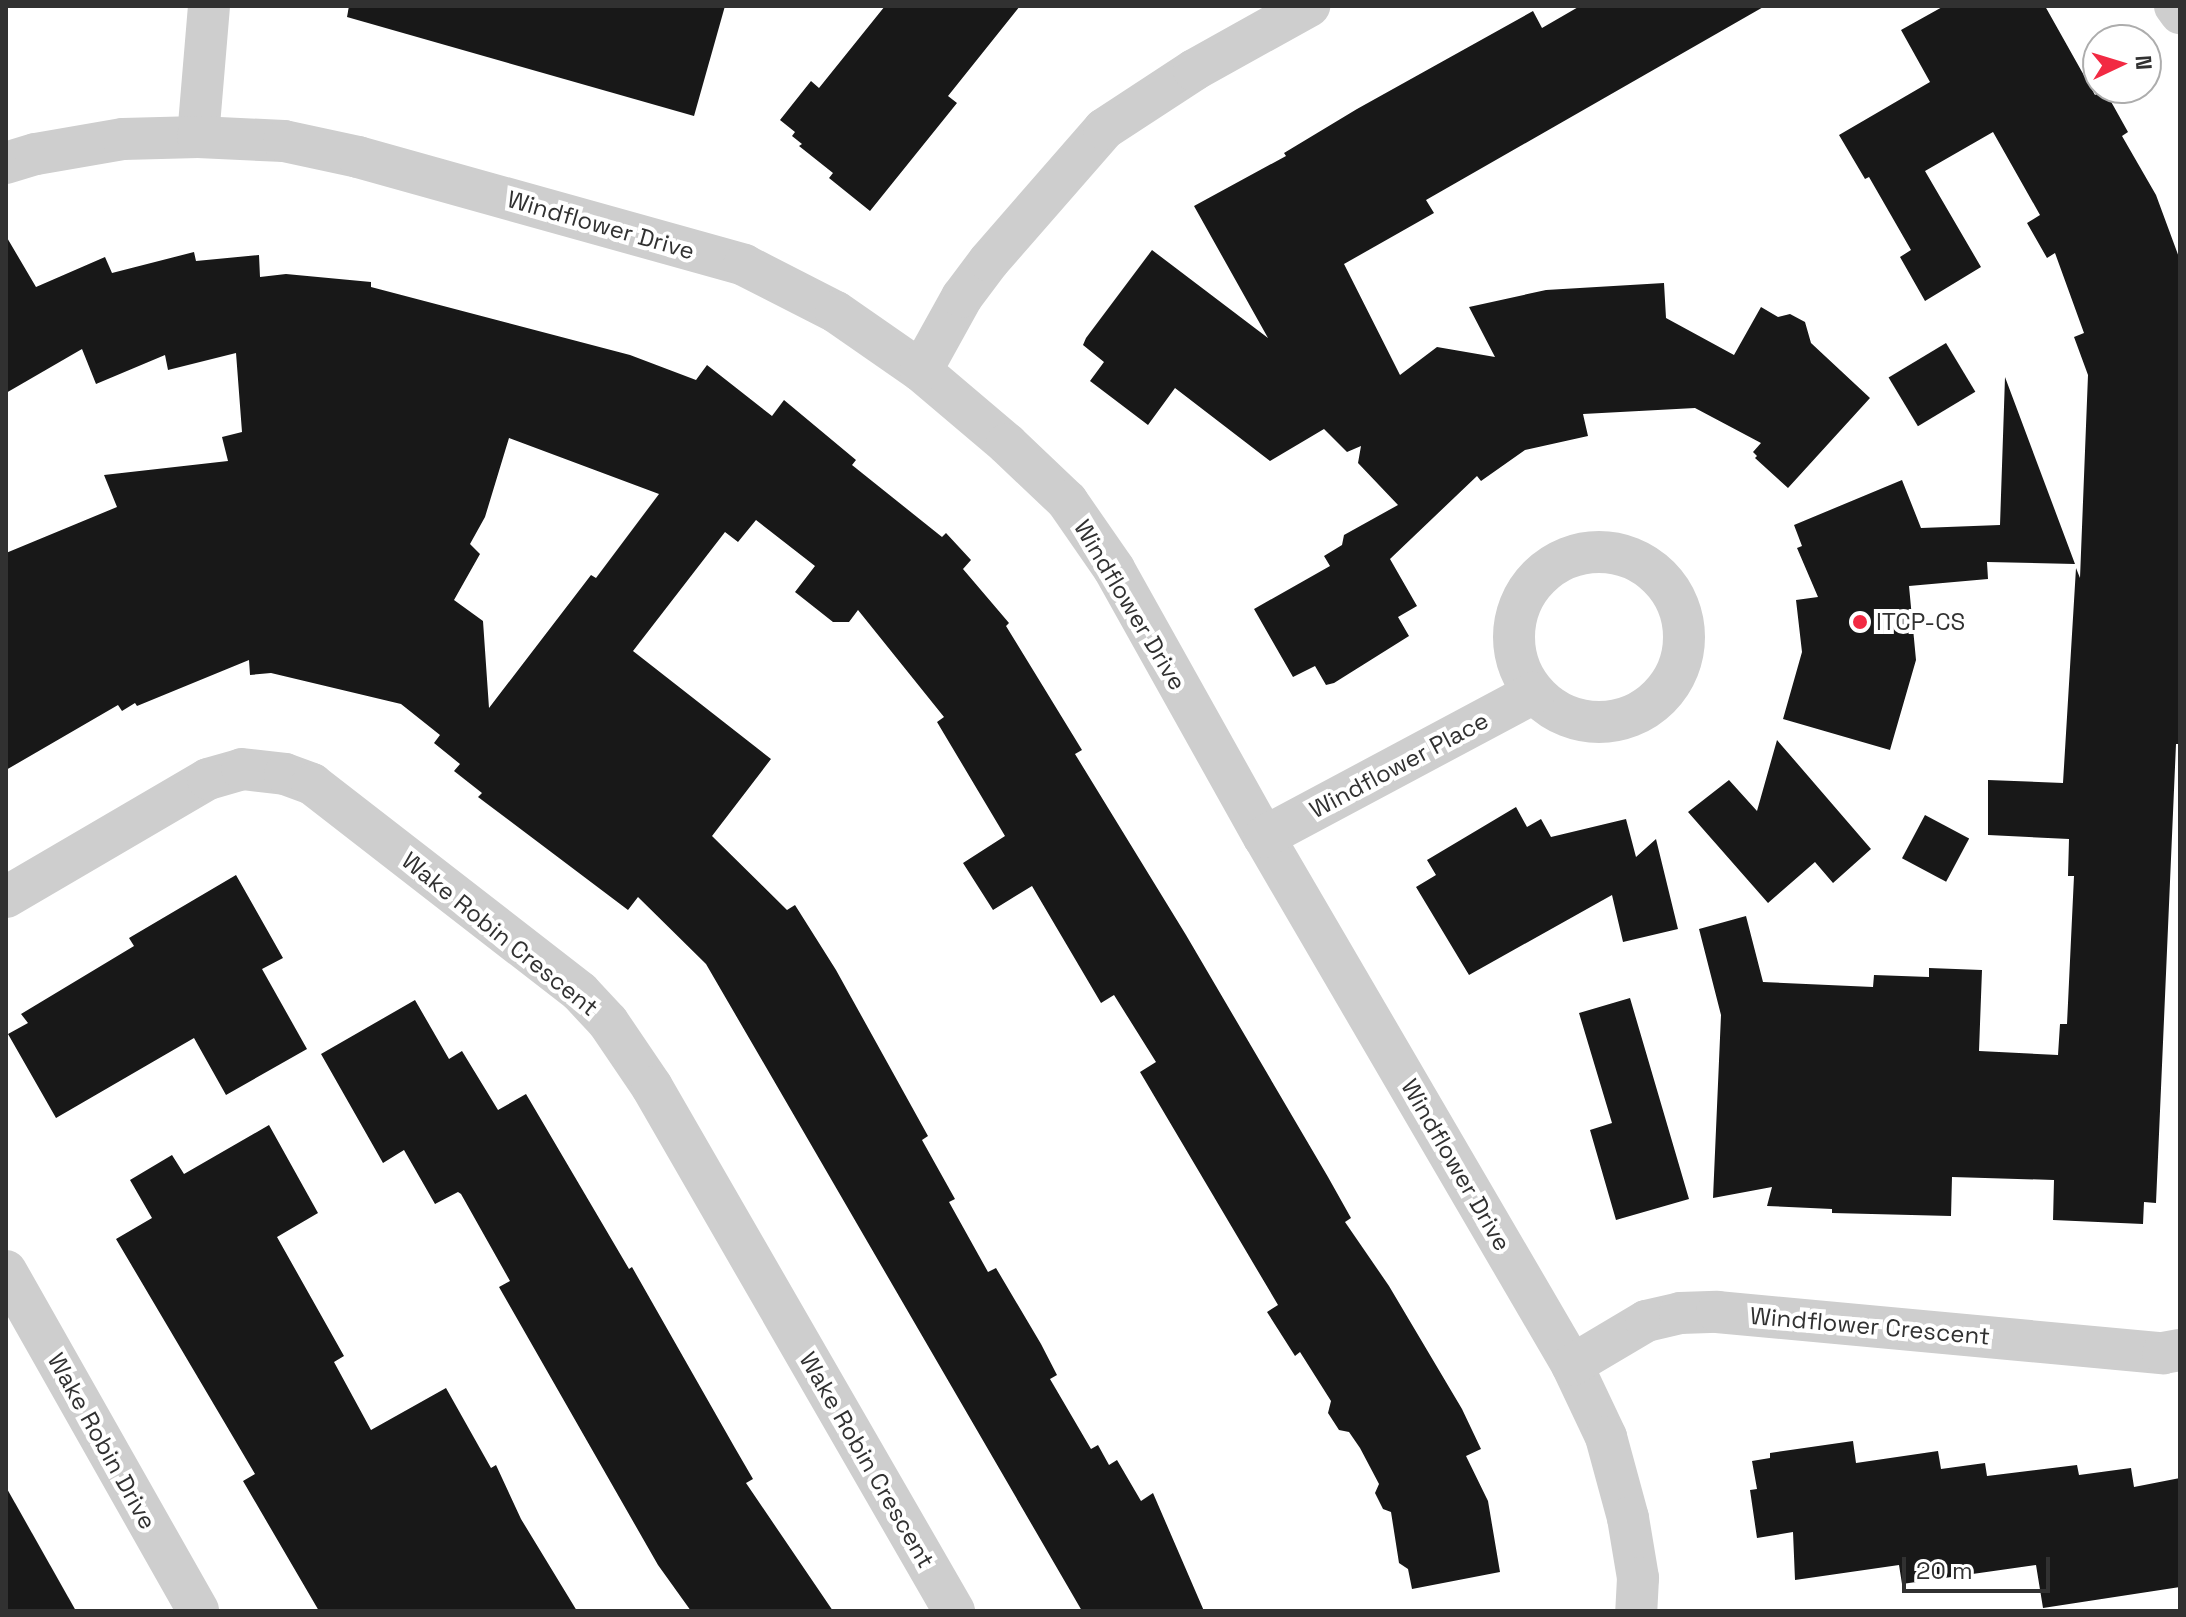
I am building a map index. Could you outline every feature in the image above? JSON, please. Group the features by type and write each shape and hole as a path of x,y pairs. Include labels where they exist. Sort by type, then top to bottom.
{"street":[{"path":"198,137 209,6"},
{"path":"921,371 962,297 989,261 1104,129 1194,70 1309,6"},
{"path":"2175,6 2180,13"},
{"name":"Windflower Drive","path":"6,163 36,154 123,139 198,137 284,141 358,157 744,265 836,312 921,371 1007,444 1067,501 1114,569 1264,837 1572,1365 1606,1437 1628,1518 1638,1578 1636,1611"},
{"path":"1593,551 1619,553 1644,564 1664,582 1679,607 1684,636 1680,665 1665,691 1642,710 1614,721 1585,721 1557,711 1534,693 1520,670 1514,644 1516,617 1526,592 1543,572 1566,558 1593,551"},
{"name":"Windflower Place","path":"1264,837 1534,693"},
{"name":"Wake Robin Crescent","path":"6,897 208,779 242,769 285,774 312,784 580,992 608,1022 652,1087 954,1611"},
{"name":"Wake Robin Drive","path":"6,1271 198,1611"},
{"name":"Windflower Crescent","path":"1572,1365 1646,1321 1692,1312 2163,1353 2180,1350"}],"building":[{"path":"349,6 725,6 694,116 347,17"},
{"path":"885,6 1020,6 948,96 957,103 870,211 829,178 833,173 799,146 802,144 792,136 795,132 780,120 811,81 819,88"},
{"path":"1580,6 1765,6 1426,200 1434,213 1344,264 1400,375 1437,347 1495,357 1469,307 1546,290 1664,283 1666,318 1734,355 1761,307 1778,317 1790,314 1805,322 1811,343 1870,398 1788,488 1755,458 1757,456 1753,452 1761,443 1695,408 1583,414 1588,436 1525,450 1481,481 1477,476 1390,559 1417,606 1398,617 1409,636 1334,683 1326,685 1315,666 1293,677 1254,609 1330,566 1324,556 1342,545 1344,535 1398,505 1358,463 1361,446 1347,452 1324,429 1270,461 1175,388 1148,425 1090,381 1104,362 1083,345 1152,250 1268,338 1194,206 1286,156 1284,153 1357,109 1533,11 1542,28"},
{"path":"1944,6 2045,6 2082,72 2082,104 2112,104 2128,132 2122,136 2156,195 2180,260 2180,744 2176,744 2156,1203 2144,1202 2143,1224 2053,1220 2054,1180 1952,1177 1951,1216 1832,1213 1832,1209 1767,1206 1772,1187 1713,1198 1721,1015 1699,929 1746,916 1763,982 1873,987 1874,975 1929,977 1929,968 1982,970 1979,1051 2058,1055 2060,1024 2067,1024 2074,876 2068,876 2069,839 1988,835 1988,780 2063,783 2076,568 2080,578 2088,375 2074,337 2084,333 2055,253 2047,258 2027,223 2040,215 1993,132 1925,171 1981,267 1925,301 1900,257 1911,250 1869,177 1865,179 1839,135 1930,82 1901,30"},
{"path":"6,236 36,287 105,257 112,273 194,252 196,261 259,255 260,277 286,274 371,282 371,287 630,355 696,380 707,365 772,416 784,400 856,460 852,465 942,537 946,533 971,560 963,569 1009,623 1006,626 1082,750 1075,754 1328,1177 1351,1218 1345,1222 1389,1286 1462,1409 1481,1449 1466,1456 1488,1501 1500,1572 1412,1589 1408,1569 1399,1563 1391,1512 1383,1509 1375,1493 1379,1484 1349,1432 1339,1430 1328,1413 1331,1401 1300,1352 1295,1356 1267,1312 1278,1305 1140,1072 1156,1062 1114,995 1101,1003 1032,886 993,910 963,863 1005,836 937,722 944,717 858,610 849,622 833,622 795,592 815,566 756,520 738,542 725,532 633,651 771,759 712,836 787,910 795,905 836,970 928,1136 922,1140 955,1199 949,1202 988,1272 996,1268 1041,1344 1057,1375 1050,1379 1091,1449 1098,1445 1109,1465 1117,1460 1141,1501 1153,1493 1204,1611 1082,1611 706,964 638,897 628,910 478,797 482,793 454,771 460,764 434,743 440,735 401,704 271,673 250,675 249,660 137,706 135,703 122,711 118,705 6,770 6,553 117,507 104,475 228,461 222,437 242,432 236,353 168,370 165,355 96,384 82,349 6,393","holes":["509,438 659,494 596,578 591,575 489,708 483,621 454,600 480,554 470,544 485,517"]},
{"path":"1946,343 1975,392 1918,426 1889,378"},
{"path":"2005,377 2075,564 1987,562 1988,579 1909,586 1916,660 1890,750 1783,719 1802,652 1796,600 1818,597 1797,548 1802,546 1794,525 1902,480 1921,528 2000,525"},
{"path":"1777,740 1871,849 1833,883 1815,862 1768,903 1688,812 1729,780 1757,811"},
{"path":"1516,807 1527,827 1541,819 1551,837 1626,819 1636,857 1656,839 1678,929 1623,942 1612,895 1469,975 1416,887 1436,875 1427,860"},
{"path":"1925,815 1969,838 1946,882 1902,858"},
{"path":"236,875 283,958 262,969 307,1049 226,1095 194,1038 56,1118 8,1034 28,1023 21,1014 134,946 129,938"},
{"path":"1630,998 1689,1199 1616,1220 1590,1130 1612,1123 1579,1013"},
{"path":"415,1000 449,1059 462,1051 498,1110 526,1094 629,1269 632,1267 753,1479 746,1483 833,1611 691,1611 658,1565 499,1287 510,1281 461,1194 458,1192 435,1204 404,1150 383,1163 321,1054"},
{"path":"269,1125 318,1213 277,1237 344,1356 334,1362 371,1430 446,1388 491,1468 496,1465 521,1519 577,1611 319,1611 243,1481 255,1474 116,1239 152,1218 130,1180 172,1155 184,1174"},
{"path":"1853,1441 1856,1463 1938,1451 1941,1469 1985,1463 1987,1476 2077,1465 2079,1475 2131,1468 2134,1487 2180,1478 2180,1587 2043,1608 2036,1565 1902,1584 1899,1565 1795,1580 1793,1532 1757,1538 1750,1490 1757,1489 1752,1461 1770,1458 1770,1453"},
{"path":"6,1487 76,1611 6,1611"}],"place":[{"name":"ITCP-CS","path":"1860,622"}]}
